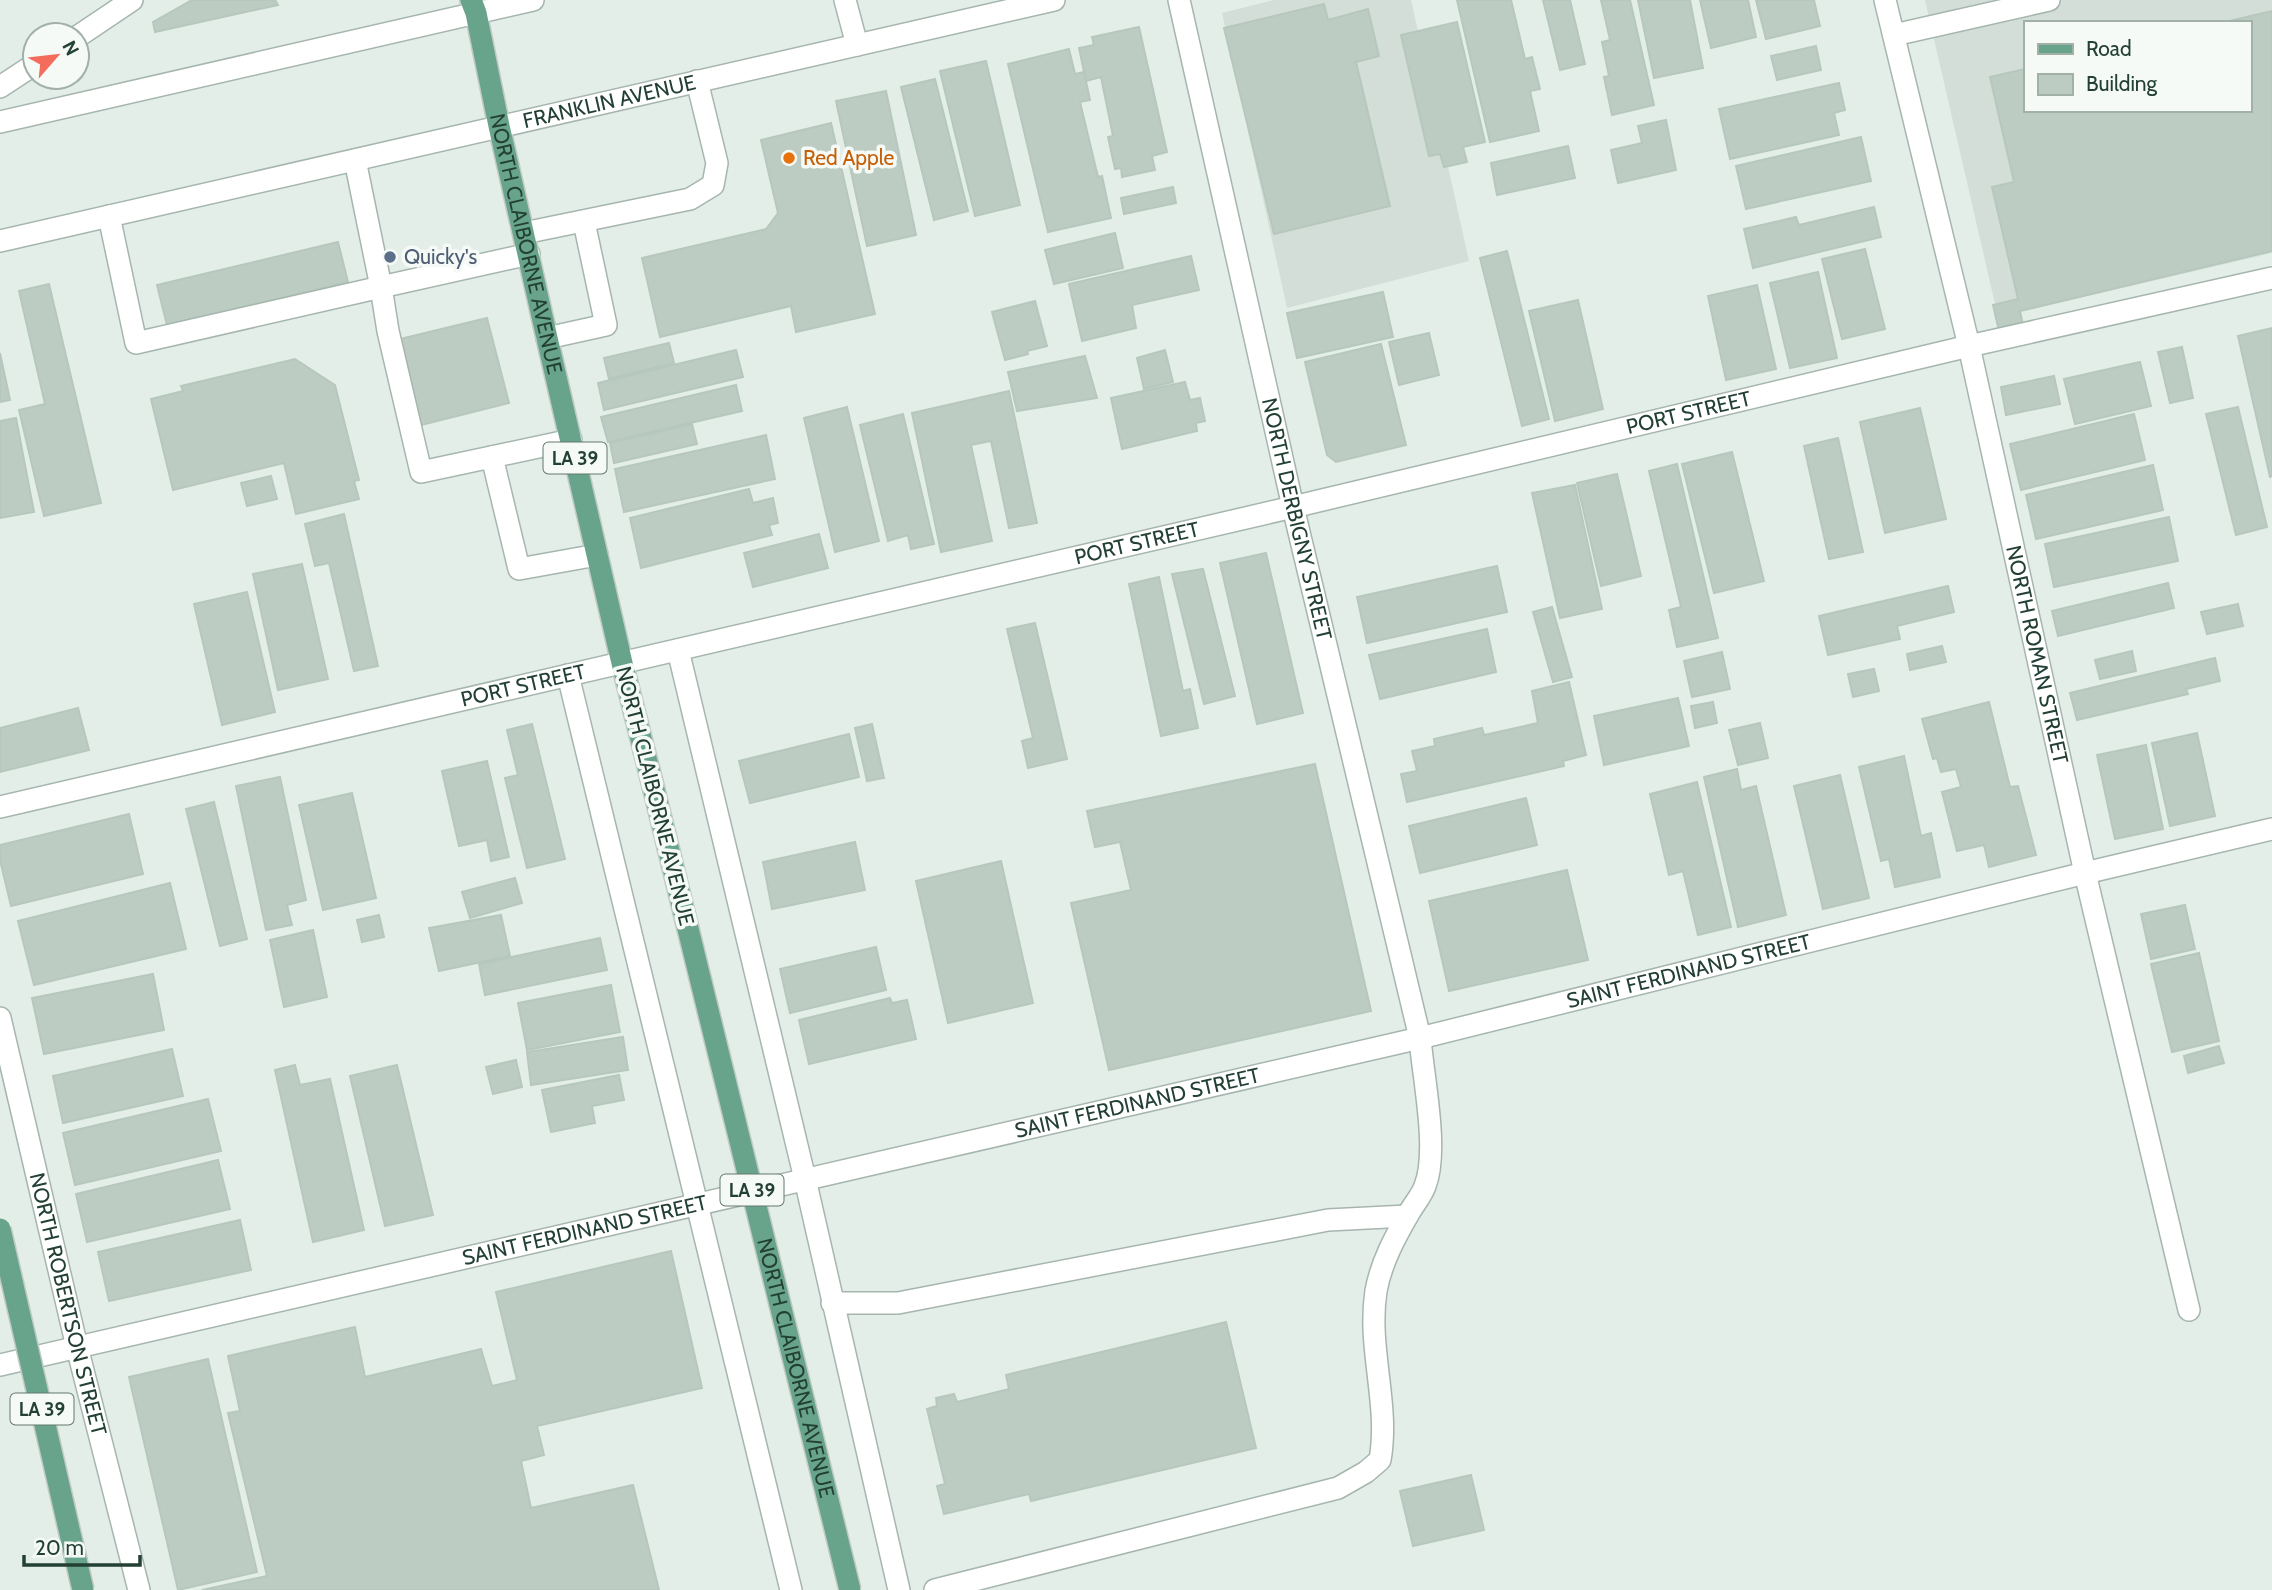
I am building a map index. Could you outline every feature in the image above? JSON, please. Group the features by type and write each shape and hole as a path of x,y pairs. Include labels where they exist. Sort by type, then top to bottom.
{"main road":[{"name":"NORTH CLAIBORNE AVENUE","path":"473,6 622,663 850,1590"},
{"name":"LA 39","path":"0,1228 83,1590"}],"street":[{"path":"91,28 132,0"},
{"path":"0,122 473,6 533,0"},
{"path":"845,0 857,45"},
{"name":"FRANKLIN AVENUE","path":"0,241 1054,0"},
{"name":"NORTH DERBIGNY STREET","path":"935,1590 1338,1488 1366,1472 1380,1460 1384,1437 1374,1348 1376,1291 1385,1259 1425,1186 1432,1154 1420,1038 1293,507 1179,0"},
{"name":"NORTH ROMAN STREET","path":"1885,0 1969,346 2085,873 2189,1310"},
{"path":"1894,35 2049,0"},
{"path":"0,87 21,73"},
{"path":"109,216 136,343 381,287 526,244 584,222 690,199 713,186 718,163 697,81"},
{"path":"355,160 421,472 571,440"},
{"path":"547,338 606,325 584,222"},
{"name":"PORT STREET","path":"0,807 1293,507 1969,346 2272,278"},
{"path":"492,457 519,569 597,555"},
{"path":"678,650 805,1179 899,1590"},
{"path":"568,676 791,1590"},
{"name":"SAINT FERDINAND STREET","path":"0,1364 1420,1038 2272,829"},
{"name":"NORTH ROBERTSON STREET","path":"0,1018 77,1347 139,1590"},
{"path":"832,1303 898,1303 1328,1220 1407,1216"}],"shaded area":[{"path":"1274,0 1411,0 1469,261 1287,308 1222,13"},
{"path":"1925,0 2272,0 2272,253 1998,317"}],"building":[{"path":"192,0 275,0 278,5 155,32 153,22"},
{"path":"1457,0 1511,0 1525,59 1532,57 1540,89 1530,91 1539,131 1490,142"},
{"path":"1543,0 1570,0 1585,64 1560,70"},
{"path":"1601,0 1630,0 1654,105 1612,115 1604,77 1609,76 1602,42 1610,40"},
{"path":"1638,0 1690,0 1703,68 1654,78"},
{"path":"1700,0 1748,0 1756,37 1711,48"},
{"path":"1756,0 1814,0 1820,26 1766,39"},
{"path":"1324,4 1328,20 1368,9 1379,56 1356,62 1390,206 1274,234 1224,28"},
{"path":"2272,11 2272,251 2020,311 2023,325 1999,331 1993,305 2018,299 1992,187 2014,182 1990,77 2024,69 2024,112 2251,112 2251,21 2230,21"},
{"path":"1457,22 1485,142 1463,147 1467,162 1444,167 1440,154 1429,156 1401,35"},
{"path":"1139,27 1167,152 1152,156 1155,170 1122,177 1121,168 1115,169 1108,137 1113,136 1101,77 1086,81 1079,48 1094,45 1092,37"},
{"path":"1816,46 1821,70 1777,80 1771,56"},
{"path":"1069,49 1075,74 1084,72 1090,100 1080,102 1098,177 1102,176 1111,218 1048,232 1008,64"},
{"path":"986,61 1020,205 975,216 940,71"},
{"path":"935,79 968,211 934,220 901,87"},
{"path":"1839,83 1845,110 1834,113 1839,135 1730,159 1719,109"},
{"path":"886,91 916,235 867,246 836,101"},
{"path":"1666,120 1676,170 1618,183 1611,150 1642,143 1638,126"},
{"path":"831,123 875,314 796,332 791,306 660,337 642,258 766,229 778,213 761,140"},
{"path":"1861,137 1871,181 1746,209 1736,166"},
{"path":"1568,146 1575,178 1497,195 1491,163"},
{"path":"1173,187 1176,203 1124,214 1121,198"},
{"path":"1874,207 1881,237 1753,268 1744,229 1796,217 1799,225"},
{"path":"1115,233 1123,268 1054,284 1045,250"},
{"path":"338,242 348,282 167,325 157,285"},
{"path":"1865,249 1885,329 1842,339 1822,259"},
{"path":"1507,251 1549,419 1522,426 1480,258"},
{"path":"1191,256 1199,290 1132,305 1136,328 1082,341 1069,284"},
{"path":"1818,272 1837,358 1790,368 1770,283"},
{"path":"49,284 101,503 44,516 19,410 45,404 19,291"},
{"path":"1757,285 1776,369 1726,380 1708,296"},
{"path":"1383,292 1393,337 1297,358 1287,313"},
{"path":"1578,300 1603,409 1555,421 1529,311"},
{"path":"1035,301 1047,346 1005,360 992,312"},
{"path":"487,318 509,403 421,425 400,339"},
{"path":"2272,328 2272,476 2270,477 2238,336"},
{"path":"1429,333 1439,375 1399,385 1389,342"},
{"path":"669,343 674,363 609,379 604,358"},
{"path":"1381,344 1406,445 1336,462 1327,455 1305,362"},
{"path":"2182,347 2193,398 2170,403 2158,352"},
{"path":"736,350 743,377 604,410 598,383"},
{"path":"1165,350 1173,382 1144,389 1137,358"},
{"path":"0,353 10,400 0,402"},
{"path":"1085,356 1097,398 1017,411 1008,372"},
{"path":"295,359 335,385 359,480 354,481 359,499 296,514 284,463 173,490 151,399 183,391 181,386"},
{"path":"2140,362 2151,406 2075,424 2064,379"},
{"path":"2054,376 2060,404 2006,415 2001,387"},
{"path":"1185,382 1190,400 1200,398 1205,421 1196,423 1197,431 1122,449 1111,398"},
{"path":"736,385 742,411 608,442 601,417"},
{"path":"1009,391 1037,523 1009,528 991,441 971,445 992,541 941,552 912,413"},
{"path":"847,407 879,541 835,552 804,418"},
{"path":"2238,407 2267,527 2236,535 2206,414"},
{"path":"1920,408 1946,519 1885,533 1860,422"},
{"path":"903,414 934,544 911,549 908,535 888,541 860,425"},
{"path":"2134,414 2145,460 2021,490 2010,444"},
{"path":"16,418 34,512 0,518 0,421"},
{"path":"692,424 697,444 614,463 610,443"},
{"path":"766,435 775,479 624,512 615,469"},
{"path":"1838,438 1863,552 1829,559 1804,446"},
{"path":"1732,452 1764,581 1714,593 1682,464"},
{"path":"1677,464 1718,638 1677,647 1669,610 1681,607 1649,471"},
{"path":"2153,465 2163,510 2036,539 2026,495"},
{"path":"1617,474 1641,576 1601,586 1577,483"},
{"path":"271,476 277,499 247,506 241,483"},
{"path":"1575,485 1602,609 1560,618 1532,493"},
{"path":"749,489 753,503 773,498 778,523 769,525 772,535 641,568 630,518"},
{"path":"344,514 378,666 354,671 329,563 315,566 305,524"},
{"path":"2169,517 2178,561 2054,587 2045,544"},
{"path":"819,534 828,568 753,587 744,553"},
{"path":"1266,553 1303,713 1257,724 1220,563"},
{"path":"302,564 328,679 278,690 253,574"},
{"path":"1497,566 1507,612 1367,643 1357,597"},
{"path":"1203,569 1235,696 1204,704 1172,574"},
{"path":"1159,577 1183,691 1190,689 1198,728 1161,736 1129,584"},
{"path":"2168,583 2174,608 2058,636 2052,611"},
{"path":"1948,586 1954,612 1897,626 1900,639 1828,655 1819,616"},
{"path":"247,592 275,712 222,725 194,604"},
{"path":"2238,604 2243,626 2207,634 2201,612"},
{"path":"1552,607 1572,677 1553,682 1533,612"},
{"path":"1035,623 1067,759 1028,768 1022,741 1033,738 1007,629"},
{"path":"1487,629 1496,672 1380,699 1369,655"},
{"path":"1942,646 1946,662 1910,670 1907,654"},
{"path":"2132,651 2136,671 2100,679 2095,660"},
{"path":"1722,652 1730,689 1692,697 1684,661"},
{"path":"2215,658 2220,681 2186,689 2188,694 2077,720 2070,693"},
{"path":"1874,669 1879,691 1853,697 1848,674"},
{"path":"1569,682 1586,755 1563,761 1564,766 1407,802 1401,774 1417,771 1412,751 1435,746 1434,739 1482,728 1484,735 1538,723 1532,691"},
{"path":"1678,698 1689,746 1604,765 1594,716"},
{"path":"1713,702 1717,723 1695,728 1691,706"},
{"path":"1989,702 2010,787 2018,786 2036,855 1989,867 1984,845 1957,851 1942,792 1961,787 1956,769 1941,772 1937,758 1933,759 1922,719"},
{"path":"78,708 89,750 0,772 0,728"},
{"path":"1760,723 1768,758 1738,765 1729,730"},
{"path":"532,724 565,859 527,868 505,778 518,775 507,730"},
{"path":"872,724 884,778 867,781 855,728"},
{"path":"2197,733 2215,816 2170,826 2152,743"},
{"path":"849,734 859,777 750,803 739,761"},
{"path":"2146,745 2163,829 2115,839 2097,755"},
{"path":"1904,756 1921,836 1931,833 1940,877 1895,887 1889,859 1881,861 1859,767"},
{"path":"487,761 509,857 491,861 487,840 459,846 442,771"},
{"path":"1315,764 1371,1011 1109,1070 1071,903 1131,890 1120,842 1095,847 1087,811"},
{"path":"1737,769 1741,790 1756,786 1786,915 1738,927 1704,777"},
{"path":"1840,775 1869,898 1823,909 1794,786"},
{"path":"280,777 306,900 287,905 292,925 266,930 236,786"},
{"path":"1697,782 1731,927 1698,935 1683,871 1669,875 1650,794"},
{"path":"352,793 376,898 323,910 299,805"},
{"path":"1526,798 1537,845 1420,873 1409,826"},
{"path":"214,802 247,939 220,946 186,809"},
{"path":"129,814 143,874 11,906 0,860 0,845"},
{"path":"855,842 865,890 772,909 763,862"},
{"path":"1001,861 1033,1003 948,1023 916,881"},
{"path":"1567,870 1588,960 1449,991 1429,901"},
{"path":"515,878 522,903 470,918 462,892"},
{"path":"170,883 186,949 34,985 18,921"},
{"path":"2185,905 2195,949 2151,959 2141,914"},
{"path":"379,915 384,937 362,942 357,920"},
{"path":"501,915 510,956 439,971 429,928"},
{"path":"313,930 327,997 284,1007 270,940"},
{"path":"600,938 607,970 485,995 479,964"},
{"path":"876,947 886,990 790,1013 780,969"},
{"path":"2199,953 2219,1041 2172,1052 2151,964"},
{"path":"153,974 164,1030 44,1054 32,998"},
{"path":"611,985 620,1032 527,1050 518,1003"},
{"path":"890,998 892,1003 907,1000 916,1039 809,1064 799,1020"},
{"path":"623,1037 628,1070 531,1085 527,1052"},
{"path":"2219,1046 2224,1063 2188,1073 2184,1056"},
{"path":"172,1049 183,1096 63,1123 53,1076"},
{"path":"516,1060 522,1087 493,1094 486,1067"},
{"path":"295,1065 300,1085 330,1079 364,1230 313,1242 275,1070"},
{"path":"397,1065 433,1215 385,1226 350,1076"},
{"path":"619,1075 624,1100 592,1106 595,1123 551,1132 542,1090"},
{"path":"208,1099 221,1151 75,1185 63,1133"},
{"path":"218,1160 230,1209 87,1242 76,1194"},
{"path":"240,1220 251,1270 109,1301 98,1252"},
{"path":"671,1251 702,1388 537,1426 544,1455 521,1461 531,1508 633,1485 659,1590 202,1590 267,1576 228,1413 240,1411 228,1356 355,1327 365,1377 481,1349 492,1386 517,1380 496,1292"},
{"path":"1226,1322 1256,1448 1031,1501 1029,1494 944,1514 937,1486 945,1484 927,1409 937,1406 936,1398 954,1394 957,1402 1009,1389 1006,1375"},
{"path":"208,1359 257,1572 178,1590 129,1377"},
{"path":"1471,1475 1484,1530 1413,1546 1400,1491"}],"place":[{"name":"Red Apple","path":"789,158"},
{"name":"Quicky's","path":"390,257"}]}
